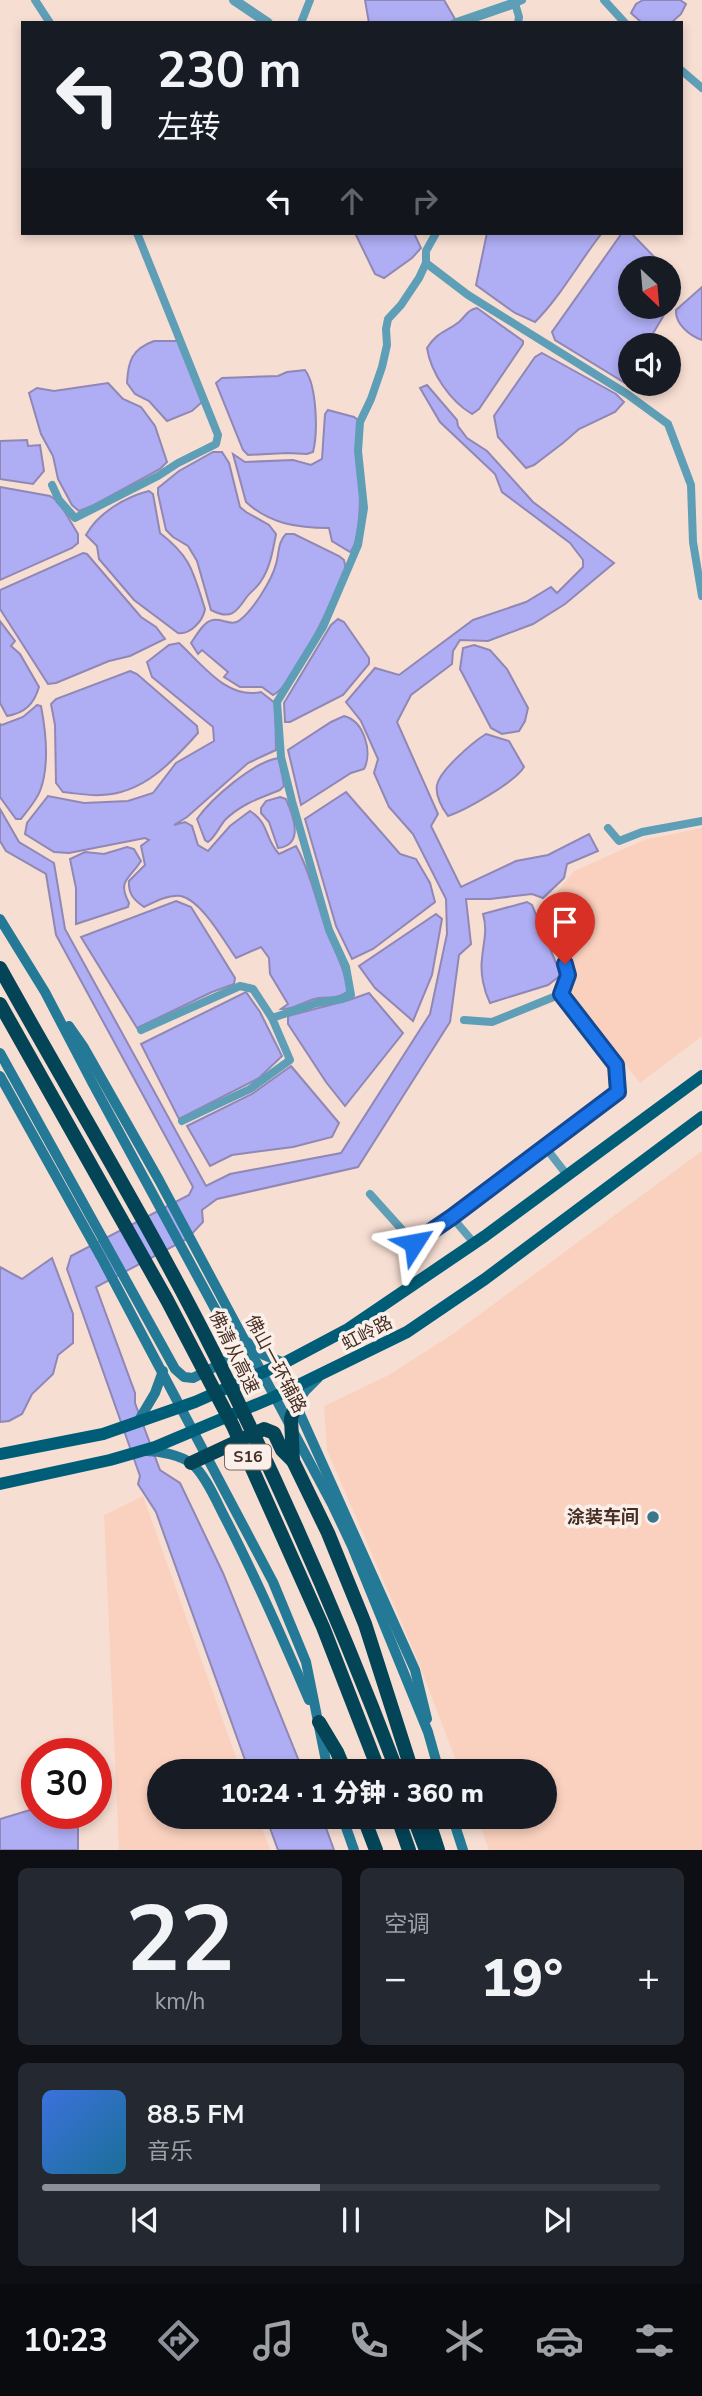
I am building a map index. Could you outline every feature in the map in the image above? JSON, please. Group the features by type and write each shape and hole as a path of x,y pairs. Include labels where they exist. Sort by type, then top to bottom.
{"highway":[{"path":"0,962 13,992"},
{"name":"佛清从高速","path":"0,968 167,1264 214,1354 314,1567 392,1759"},
{"name":"佛清从高速","path":"0,1004 191,1344 237,1434 323,1627 374,1759"},
{"path":"293,1461 291,1418 296,1405"},
{"path":"191,1463 264,1429 274,1433 282,1450 293,1461 328,1533 365,1624 408,1759"},
{"path":"319,1722 340,1759"},
{"path":"368,1829 376,1850"},
{"path":"402,1829 409,1850"},
{"path":"419,1829 426,1850"},
{"path":"431,1829 438,1850"}],"main road":[{"name":"佛山一环辅路","path":"0,919 45,992 83,1046 159,1180 333,1506 428,1732 436,1759"},
{"name":"佛山一环辅路","path":"0,1054 175,1369 184,1377 193,1378 228,1360 232,1345 226,1329 45,992"},
{"path":"0,1076 127,1304 273,1582 306,1662 326,1759"},
{"name":"虹岭路","path":"0,1454 103,1434 195,1402 284,1363 348,1329 474,1243 702,1076"},
{"name":"虹岭路","path":"0,1484 151,1450 318,1377 407,1332 485,1279 702,1117"},
{"path":"226,1329 264,1354 284,1363"},
{"path":"139,1420 160,1383 165,1366 162,1348"},
{"path":"318,1377 296,1405 415,1670 426,1707 428,1732"},
{"path":"151,1450 191,1463 213,1495 248,1562 319,1722"},
{"path":"347,1829 354,1850"},
{"path":"456,1829 463,1850"}],"street":[{"path":"35,0 49,21"},
{"path":"234,0 265,21"},
{"path":"302,21 310,0"},
{"path":"604,0 623,21"},
{"path":"463,21 519,1 518,21"},
{"path":"683,72 702,89"},
{"path":"52,485 59,500 75,518 216,444 218,435 138,235"},
{"path":"272,1018 351,995 346,967 329,930 283,768 277,702 328,616 358,545 364,509 358,451 360,422 372,399 382,366 387,345 388,319 401,305 426,263 426,251 435,235"},
{"path":"426,263 468,295 627,394 668,424 691,485 692,542 702,596"},
{"path":"608,828 620,841 642,831 702,821"},
{"path":"464,1020 492,1022 561,994 568,975 565,964"},
{"path":"141,1030 240,986 253,989 272,1018 290,1060 250,1089 182,1121"},
{"path":"370,1194 414,1243 546,1148 618,1092 616,1065 561,994"},
{"path":"546,1148 568,1175"},
{"path":"452,1217 474,1243"}],"shaded area":[{"path":"702,828 702,1036 640,1083 571,995 573,965 545,907 574,871 644,840"},
{"path":"702,1151 702,1850 489,1850 481,1829 557,1829 557,1759 455,1759 416,1656 327,1450 324,1406 387,1376 453,1334"},
{"path":"143,1496 237,1759 147,1759 147,1829 262,1829 270,1850 119,1850 104,1515"}],"water":[{"path":"365,0 444,0 455,19 452,21 369,21"},
{"path":"643,0 680,0 686,4 673,21 640,21 631,13 636,4"},
{"path":"356,235 415,235 421,248 412,258 384,278 375,274"},
{"path":"487,235 601,235 535,322 515,313 476,285"},
{"path":"621,235 633,235 653,256 618,256 618,319 662,319 653,333 618,333 618,379 555,340 552,332"},
{"path":"702,287 702,340 684,329 678,320 681,319 681,306"},
{"path":"477,308 523,341 523,344 479,409 472,414 456,402 443,386 427,348 438,335"},
{"path":"154,341 179,341 202,402 192,411 167,421 149,401 135,394 127,383 129,368 136,352"},
{"path":"542,353 616,394 624,402 615,412 579,429 534,465 526,468 498,437 494,416 535,357"},
{"path":"305,370 312,387 315,410 313,452 248,455 243,450 216,383 222,378 278,376"},
{"path":"108,383 123,399 141,407 155,426 167,462 160,469 79,511 72,505 58,479 53,456 41,434 29,393 37,388 54,391"},
{"path":"427,385 457,420 467,438 487,451 533,502 614,563 565,604 533,624 488,641 460,640 453,651 452,664 411,695 397,722 438,814 431,826 461,887 516,861 548,855 589,834 598,851 567,864 564,878 543,898 532,894 466,899 471,944 459,955 450,1022 358,1167 217,1199 202,1210 203,1222 187,1239 96,1287 160,1470 180,1483 223,1573 298,1759 245,1759 156,1512 138,1484 140,1476 67,1269 71,1256 189,1195 193,1187 56,935 46,874 6,851 0,841 0,809 19,842 54,863 65,929 206,1186 230,1174 341,1153 430,1014 447,934 446,899 413,834 389,807 374,773 378,759 361,721 346,702 375,668 399,675 473,620 526,602 551,587 557,593 583,567 583,560 570,543 502,492 495,474 440,422 420,388"},
{"path":"328,410 358,420 360,510 355,543 350,552 332,541 329,528 306,527 275,520 246,502 233,454 245,462 293,460 311,465 322,459 325,414"},
{"path":"27,440 28,446 40,445 44,471 33,484 0,479 0,441"},
{"path":"213,452 222,452 229,463 240,507 269,525 276,534 264,576 239,608 228,615 211,610 197,561 188,546 166,530 158,494 158,488 179,471"},
{"path":"0,487 50,496 59,502 78,534 78,543 0,580"},
{"path":"149,491 153,494 160,533 179,550 190,566 205,609 202,618 187,632 178,633 134,600 99,559 97,546 86,535 113,507"},
{"path":"286,534 294,534 339,556 344,560 346,570 302,658 282,688 273,695 262,687 240,687 224,677 228,672 202,650 198,654 191,643 206,623 216,620 237,622 251,609 271,578 280,544"},
{"path":"83,553 87,554 141,617 156,627 165,639 130,656 48,684 0,609 0,590"},
{"path":"338,619 344,622 369,658 369,664 343,695 290,722 285,722 284,703 331,625"},
{"path":"0,621 15,641 11,646 20,654 39,687 28,707 7,716 0,703"},
{"path":"179,643 226,686 237,691 261,692 275,703 276,750 248,763 187,817 174,825 185,822 192,826 198,845 208,851 230,826 250,811 261,821 279,854 296,846 342,969 348,991 344,994 281,1009 288,1004 270,974 269,958 261,947 236,958 197,905 181,896 167,897 144,907 140,904 131,893 129,881 145,865 141,846 149,840 145,838 69,853 54,852 25,834 27,823 48,796 84,803 128,801 153,793 176,763 214,741 213,727 152,677 147,662 169,645"},
{"path":"474,645 490,650 507,669 528,708 519,731 502,734 491,728 460,669 463,648"},
{"path":"130,671 137,674 197,726 198,733 167,765 130,789 101,795 63,792 56,783 55,725 51,704 56,699"},
{"path":"37,705 41,706 46,748 43,781 36,798 21,819 16,819 0,797 0,724 23,717"},
{"path":"344,716 357,724 365,738 367,762 364,769 351,773 301,805 288,750"},
{"path":"486,734 509,741 524,767 489,795 448,816 437,793 439,779 458,757"},
{"path":"279,758 284,786 238,810 225,820 211,840 205,840 197,819 204,811 246,773"},
{"path":"346,792 400,854 416,859 430,883 435,902 373,949 352,959 336,926 305,819"},
{"path":"280,797 286,799 295,828 292,841 278,848 261,808 266,801"},
{"path":"127,847 134,849 141,861 124,885 128,907 76,924 76,888 70,859 85,852 104,854"},
{"path":"176,901 191,907 235,978 234,984 137,1028 81,937"},
{"path":"527,902 532,905 561,975 548,985 490,1003 482,970 485,931 483,914"},
{"path":"436,914 442,919 432,975 413,1021 375,988 359,966"},
{"path":"246,992 260,1012 282,1056 259,1078 179,1119 141,1044"},
{"path":"369,993 403,1033 345,1106 288,1024 288,1016"},
{"path":"291,1066 339,1123 332,1137 293,1147 232,1155 210,1166 187,1126 252,1094"},
{"path":"52,1258 73,1314 73,1343 58,1355 53,1374 32,1394 22,1414 9,1421 0,1422 0,1267 22,1279"},
{"path":"21,1813 21,1829 78,1829 78,1850 0,1850 0,1819"},
{"path":"270,1829 326,1829 334,1850 278,1850"}],"place":[{"name":"涂装车间","path":"653,1517"}],"route":[{"path":"414,1243 546,1148 618,1092 616,1065 561,994 568,975 565,964"}]}
